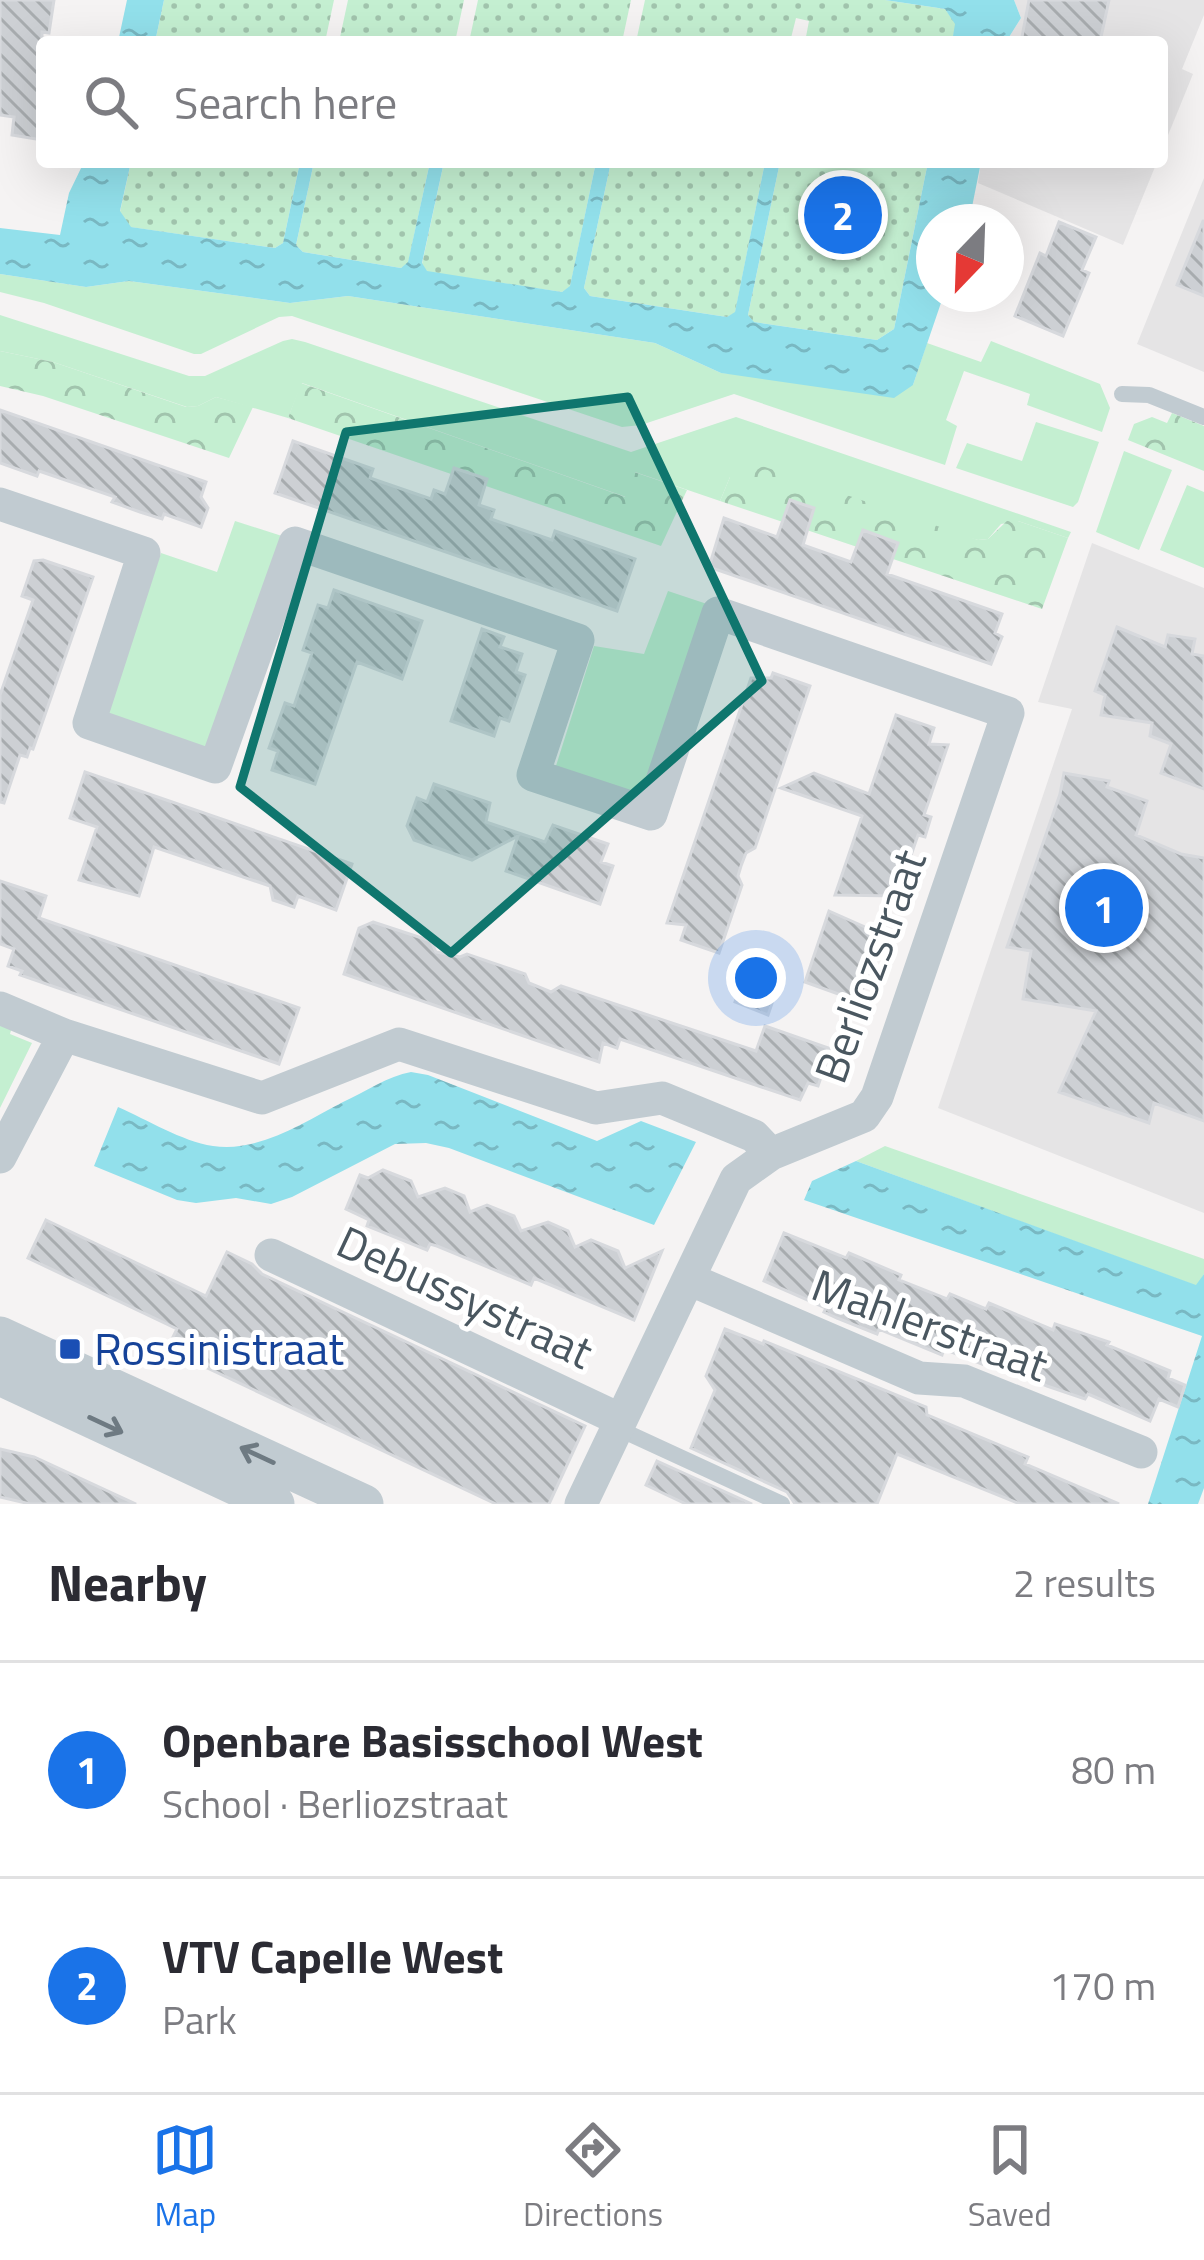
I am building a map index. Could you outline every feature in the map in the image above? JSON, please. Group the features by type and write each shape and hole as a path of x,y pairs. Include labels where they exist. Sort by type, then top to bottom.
{"street":[{"name":"Berliozstraat","path":"0,504 144,553 89,723 215,767 295,543 578,640 533,775 651,814 718,613 1008,713 877,1097 864,1116 771,1154 736,1179 581,1504"},
{"path":"0,1008 64,1035 262,1098 399,1044 596,1108 662,1099 754,1136 771,1154"},
{"path":"0,1157 64,1035"},
{"name":"Debussystraat","path":"271,1256 619,1424"},
{"name":"Mahlerstraat","path":"689,1280 919,1378 964,1381 1142,1452"},
{"path":"0,1336 364,1504"},
{"path":"0,1376 275,1504"}],"lane":[{"path":"1122,394 1149,394 1204,417"},
{"path":"619,1424 782,1504"}],"highlighted area":[{"path":"628,397 762,681 451,953 240,787 346,432"}],"shaded area":[{"path":"1014,0 1204,0 1204,15 1182,69 1193,74 1168,135 1168,36 1010,36 1021,18"},
{"path":"980,168 1155,168 1123,245 978,183"},
{"path":"1204,178 1204,372 1137,344"},
{"path":"1092,543 1204,588 1204,1213 938,1108 1072,709 1038,702"}],"green space":[{"path":"164,0 334,0 326,36 156,36"},
{"path":"348,0 464,0 456,36 340,36"},
{"path":"478,0 631,0 623,36 470,36"},
{"path":"645,0 885,0 945,9 956,24 953,36 806,36 809,21 796,18 792,36 637,36"},
{"path":"130,168 299,168 283,243 275,248 130,227 120,212"},
{"path":"313,168 429,168 408,263 401,268 303,252 296,245"},
{"path":"443,168 595,168 570,287 562,292 427,272 422,264"},
{"path":"610,168 764,168 735,313 727,317 590,296 584,288"},
{"path":"779,168 927,168 894,329 877,340 753,322 748,315"},
{"path":"0,274 86,287 129,281 290,303 348,296 655,343 721,373 913,385 927,343 981,362 991,341 1100,384 1110,408 1102,432 1027,405 1030,394 964,371 946,420 957,426 945,465 734,394 622,427 292,316 279,317 194,354 0,292"},
{"path":"0,315 189,376 205,376 292,339 631,452 736,417 1071,532 1068,538 1018,521 1001,524 988,539 978,540 730,477 720,501 635,472 626,497 302,383 288,418 216,397 187,407 53,362 0,351"},
{"path":"0,351 53,362 186,407 216,397 253,407 229,458 0,386"},
{"path":"301,383 625,497 634,472 687,490 661,546 288,418"},
{"path":"1172,413 1204,426 1204,471 1128,440 1134,424 1152,417 1167,423"},
{"path":"1036,422 1099,442 1073,507 956,468 967,443 1022,461"},
{"path":"1124,451 1172,470 1139,550 1096,532"},
{"path":"762,466 978,540 988,539 1008,520 1068,538 1042,609 720,501 730,477"},
{"path":"1187,485 1204,492 1204,568 1160,550"},
{"path":"235,521 282,536 207,755 104,720 161,553 217,572"},
{"path":"668,591 710,605 642,798 555,769 594,646 644,654"},
{"path":"0,1018 13,1023 10,1034 32,1043 0,1108"},
{"path":"885,1146 1204,1259 1204,1274 1197,1286 856,1161"}],"water":[{"path":"127,0 164,0 156,36 119,36"},
{"path":"885,0 1014,0 1021,18 1010,36 953,36 955,24 945,9"},
{"path":"81,168 130,168 120,211 131,227 275,248 283,243 299,168 313,168 296,245 303,252 401,268 408,262 429,168 443,168 422,263 427,271 562,292 570,286 595,168 610,168 584,288 590,296 727,317 735,312 764,168 779,168 748,315 754,322 877,340 894,329 916,221 916,312 938,312 913,385 894,398 721,373 655,343 348,296 290,303 129,281 86,287 0,274 0,228 60,235 69,193"},
{"path":"927,168 980,168 973,204 919,204"},
{"path":"411,1072 597,1141 641,1121 696,1142 654,1225 426,1143 395,1144 271,1204 236,1198 196,1203 177,1200 94,1166 118,1107 189,1140 213,1146 247,1145 281,1134"},
{"path":"856,1161 1196,1285 1204,1274 1204,1488 1198,1504 1148,1504 1202,1336 804,1200 812,1181"}],"building":[{"path":"0,0 54,0 49,33 36,36 36,139 12,135 14,117 0,115"},
{"path":"1029,0 1109,0 1101,36 1022,36"},
{"path":"1204,221 1204,296 1177,285"},
{"path":"1059,222 1096,237 1082,270 1089,273 1063,336 1015,316 1024,312 1024,293 1040,253 1046,256"},
{"path":"0,410 206,482 201,497 208,508 201,527 164,514 162,519 140,512 112,502 115,497 0,463"},
{"path":"293,441 373,469 370,478 431,499 434,490 445,494 454,468 487,479 479,505 494,510 491,519 552,540 555,531 635,559 617,611 275,493"},
{"path":"790,500 814,508 803,545 851,562 863,530 898,543 887,574 1002,614 995,633 1002,637 991,664 709,567 724,518 777,537"},
{"path":"34,561 93,577 33,749 27,757 20,755 4,803 0,802 0,695 33,600 22,596"},
{"path":"334,590 422,621 402,679 357,662 315,784 272,770 278,751 269,748 285,703 294,706 312,653 303,650 318,605 328,608"},
{"path":"1117,627 1165,647 1168,635 1195,639 1192,654 1204,656 1204,789 1161,773 1171,744 1150,736 1152,723 1101,715 1105,695 1095,691"},
{"path":"482,629 504,637 500,647 522,654 516,672 525,675 509,721 500,718 494,736 451,721"},
{"path":"773,673 810,686 755,848 746,853 741,866 742,885 719,953 681,940 686,925 667,923 751,678 771,678"},
{"path":"896,715 934,728 929,744 948,745 924,815 931,817 925,837 918,835 897,896 835,895 862,816 781,788 814,773 869,794"},
{"path":"85,772 352,864 336,910 298,896 294,907 273,900 270,886 154,847 139,896 79,880 97,827 70,818"},
{"path":"1064,773 1109,781 1107,787 1147,801 1136,835 1204,858 1204,1121 1154,1103 1149,1123 1059,1092 1096,1011 1023,999 1031,951 1007,947"},
{"path":"434,784 490,803 486,822 545,842 553,825 608,844 601,862 613,866 600,904 506,871 518,836 472,860 414,840 407,826 417,798 427,802"},
{"path":"0,881 46,896 39,918 299,1008 279,1064 20,975 22,971 8,966 14,949 0,944"},
{"path":"829,911 883,935 858,1001 805,982"},
{"path":"373,922 431,941 436,952 467,954 525,974 529,983 551,992 561,986 756,1051 765,1026 831,1049 818,1086 808,1083 800,1100 620,1039 617,1048 603,1043 599,1062 344,974 359,928"},
{"path":"745,974 778,986 768,1015 735,1002"},
{"path":"383,1170 411,1181 418,1197 445,1188 464,1196 470,1212 487,1205 514,1216 521,1231 548,1222 568,1231 575,1247 591,1240 618,1251 625,1268 662,1251 634,1320 534,1278 531,1285 437,1246 430,1244 427,1250 367,1226 369,1220 346,1209 360,1175 368,1178"},
{"path":"46,1220 206,1296 227,1252 262,1274 585,1426 549,1504 496,1504 167,1349 177,1329 28,1258"},
{"path":"784,1233 846,1258 849,1253 947,1299 950,1294 986,1309 989,1303 1053,1330 1055,1324 1109,1342 1107,1345 1170,1371 1168,1378 1185,1385 1178,1407 1159,1399 1150,1421 1088,1394 1085,1399 984,1359 982,1364 944,1349 942,1355 837,1318 824,1312 826,1308 764,1281"},
{"path":"725,1329 926,1407 927,1415 1028,1457 1025,1464 1119,1504 1020,1504 897,1454 877,1504 795,1504 787,1492 691,1448 715,1390 706,1376"},
{"path":"0,1449 34,1457 136,1504 30,1504 0,1497"},
{"path":"657,1461 752,1504 686,1504 646,1485"}],"place":[{"name":"VTV Capelle West","path":"843,215"},
{"name":"Openbare Basisschool West","path":"1104,908"},
{"name":"Rossinistraat","path":"70,1349"}]}
